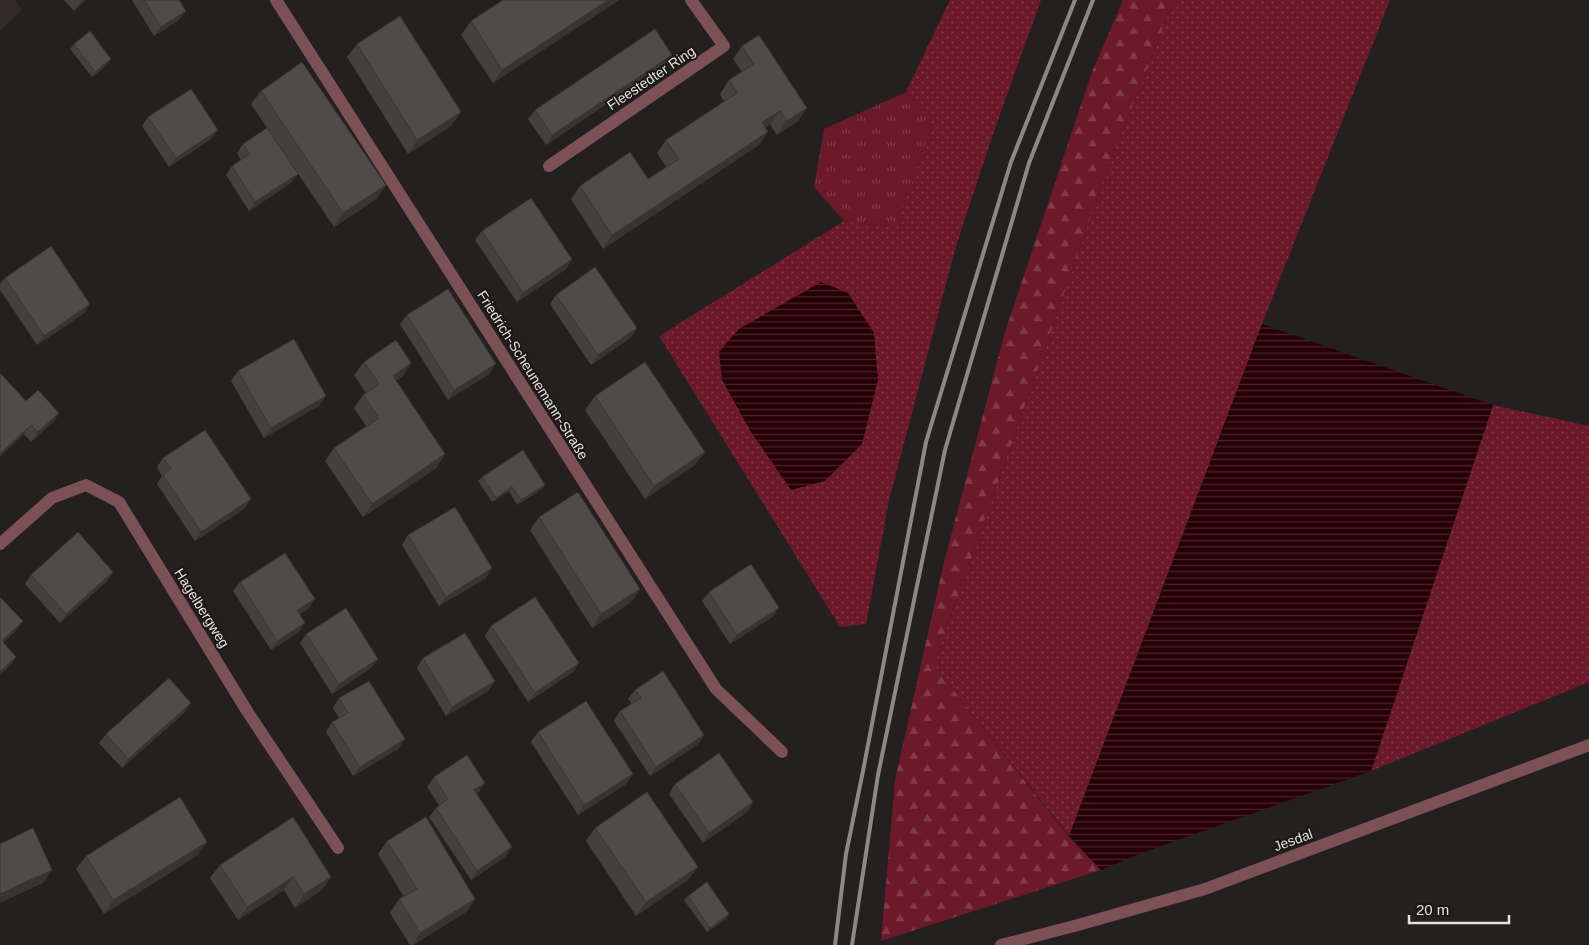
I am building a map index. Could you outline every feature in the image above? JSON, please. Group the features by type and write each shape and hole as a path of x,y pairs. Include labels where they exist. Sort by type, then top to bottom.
{"street":[{"name":"Friedrich-Scheunemann-Straße","path":"276,0 716,689 782,752"},
{"name":"Fleestedter Ring","path":"549,166 724,46 691,0"},
{"name":"Hagelbergweg","path":"0,544 52,498 86,485 119,502 247,711 338,848"},
{"name":"Jesdal","path":"1001,945 1205,889 1589,745"}],"shaded area":[{"path":"0,0 15,0 22,10 0,31"},
{"path":"821,282 848,293 874,333 878,380 862,444 825,481 791,490 751,432 722,380 719,352 739,329"},
{"path":"1262,324 1493,405 1371,771 1139,854 1101,870 1069,836"}],"green space":[{"path":"950,0 1041,0 994,131 956,246 889,500 866,624 840,627 659,336 844,221 895,228 933,124 906,92"},
{"path":"1123,0 1174,0 1109,165 934,665 1068,836 1101,870 881,941 895,780 944,562 1005,332 1092,72"},
{"path":"1174,0 1390,0 1262,324 1069,836 934,665 1109,165"},
{"path":"906,92 933,124 895,228 844,221 814,187 824,129"},
{"path":"1493,405 1589,426 1589,682 1371,771"}],"building":[{"path":"144,0 179,0 186,11 161,27"},
{"path":"503,0 608,0 502,70 471,21"},
{"path":"400,16 461,112 417,140 357,44"},
{"path":"655,29 672,55 552,135 535,110"},
{"path":"90,31 111,59 95,72 74,44"},
{"path":"759,35 807,108 787,121 780,111 762,122 768,132 612,235 580,186 630,152 648,179 679,159 666,140 737,93 729,80 754,64 742,46"},
{"path":"302,62 386,185 343,213 261,91"},
{"path":"191,89 218,130 176,158 148,117"},
{"path":"267,128 298,174 255,202 232,166 250,154 243,144"},
{"path":"531,198 572,259 523,293 482,231"},
{"path":"51,246 90,304 44,336 5,278"},
{"path":"595,267 637,328 598,355 556,295"},
{"path":"448,289 496,364 454,390 407,315"},
{"path":"294,339 326,396 271,428 238,371"},
{"path":"396,340 411,363 393,376 445,454 372,504 334,448 379,418 363,395 379,384 364,362"},
{"path":"645,362 705,452 654,486 595,396"},
{"path":"0,373 26,401 38,390 59,413 38,432 31,425 0,454"},
{"path":"205,430 251,499 201,532 163,475 171,469 163,458"},
{"path":"523,450 545,485 521,500 512,487 496,498 482,477"},
{"path":"578,492 640,589 601,614 539,517"},
{"path":"455,507 492,568 446,597 408,535"},
{"path":"78,532 113,572 66,614 31,575"},
{"path":"285,553 315,599 297,610 305,623 277,641 240,582"},
{"path":"751,564 779,608 737,635 709,592"},
{"path":"0,597 23,621 2,641 16,657 0,672"},
{"path":"535,597 579,663 535,693 491,626"},
{"path":"346,608 378,659 339,684 306,634"},
{"path":"465,633 495,681 452,707 423,658"},
{"path":"663,671 704,735 656,767 620,711 641,698 635,690"},
{"path":"169,678 191,703 128,759 106,734"},
{"path":"369,681 405,739 360,767 332,722 348,713 339,698"},
{"path":"586,701 633,774 584,805 538,732"},
{"path":"719,753 753,802 709,833 675,784"},
{"path":"467,755 485,783 474,790 512,847 477,871 436,808 448,799 434,777"},
{"path":"647,792 698,867 646,902 595,828"},
{"path":"180,797 207,842 113,900 86,856"},
{"path":"293,817 331,877 304,894 293,877 247,907 220,865"},
{"path":"426,817 475,899 420,933 399,899 417,889 387,841"},
{"path":"33,828 52,870 0,894 0,844"},
{"path":"707,882 729,914 710,928 688,896"}],"railway":[{"path":"835,945 846,854 926,442 1011,162 1075,0"},
{"path":"852,945 878,775 945,450 1029,163 1093,0"}]}
